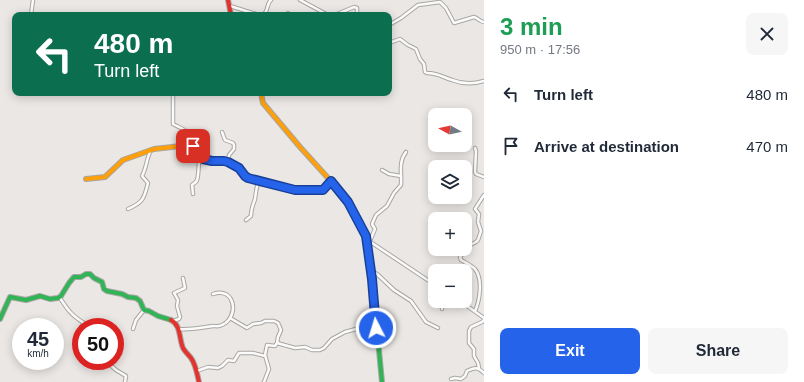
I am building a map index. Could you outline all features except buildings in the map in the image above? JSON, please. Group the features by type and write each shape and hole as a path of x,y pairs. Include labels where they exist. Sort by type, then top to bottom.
{"street":[{"path":"31,12 33,0"},
{"path":"228,0 231,12"},
{"path":"266,12 271,0"},
{"path":"300,0 322,12"},
{"path":"392,23 418,5 436,2 440,2 446,8 454,23 474,17 481,22 484,22"},
{"path":"230,6 248,12"},
{"path":"342,12 354,7 357,8 357,12"},
{"path":"392,42 400,39 415,48 427,73 434,73 455,81 474,83 484,81"},
{"path":"173,96 173,124 182,128 189,134 192,138 193,146 200,156 207,160 228,162 239,168 246,177 295,190 323,190 331,181"},
{"path":"262,96 270,111 348,202 368,241 382,382"},
{"path":"222,132 224,139 234,145 234,149 229,155 228,162"},
{"path":"86,179 105,177 123,160 151,150 190,145 193,146"},
{"path":"475,148 475,172 476,174 484,177"},
{"path":"128,208 138,204 144,196 148,183 142,176 146,169 151,150"},
{"path":"368,241 374,229 372,223 376,215 387,206 394,193 402,184 400,163 406,152"},
{"path":"193,194 192,185 197,180 200,156"},
{"path":"382,170 388,174 401,176"},
{"path":"246,220 251,216 251,208 255,198 256,186 259,181"},
{"path":"475,311 479,300 480,282 475,269 460,257 470,245 478,240 481,229 478,222 479,214 475,209 484,195"},
{"path":"368,241 428,280"},
{"path":"370,270 377,274 394,290 411,301 426,322 438,328"},
{"path":"60,298 74,276 81,277 90,274 102,282 107,291 139,300 144,310"},
{"path":"144,310 174,321 179,319 180,317 177,306 178,300 174,293 185,288 183,278"},
{"path":"178,330 220,326 230,318 233,307 230,297 219,292 213,294"},
{"path":"0,319 11,297 26,300 40,296 52,299 60,298"},
{"path":"60,298 76,318"},
{"path":"470,308 484,319 482,322 471,327 469,331 469,343 474,349 474,356 478,363 478,368 484,373"},
{"path":"132,329 136,320 144,310"},
{"path":"264,382 269,369 265,356 267,345 275,346 277,343 294,348 305,347 312,350 320,350 324,348 332,339 345,332 356,329 375,315"},
{"path":"230,318 247,328 253,324 265,321 277,322 281,330 277,343"},
{"path":"174,321 183,349 191,358 197,371 199,382"},
{"path":"197,371 208,367 218,368 228,360 234,362 239,352 265,356"},
{"path":"451,379 455,378 461,380 467,371 478,368"},
{"path":"116,370 126,376 125,382"}],"traffic: fast":[{"path":"0,319 10,297 26,300 40,296 50,299 58,298 74,277 81,277 86,274 90,274 102,282 104,289 107,291 136,298 140,301 144,310 171,320"},
{"path":"372,277 382,382"}],"traffic: slow":[{"path":"262,96 263,103 347,199 365,232 372,277"},
{"path":"86,179 105,177 123,160 154,149 190,145 203,158 223,161 234,165 239,168 245,176 253,180 292,189 308,190 323,190 331,181"}],"traffic: jam":[{"path":"228,0 230,12"},
{"path":"171,320 177,325 183,348 194,364 199,382"}],"route":[{"path":"193,146 203,159 228,162 239,168 248,178 292,190 323,190 331,181 347,199 366,236 372,279 376,328"}]}
